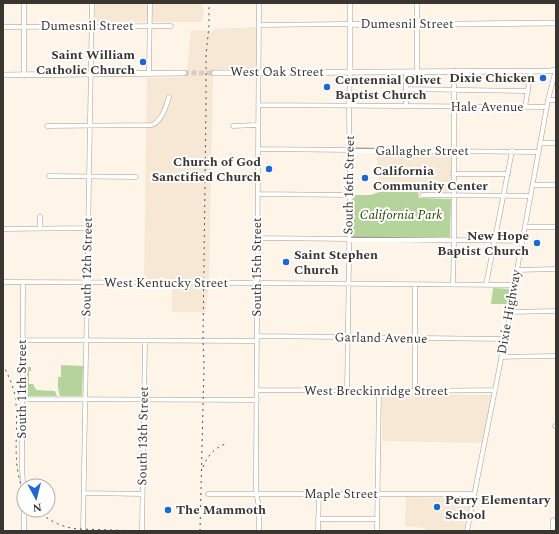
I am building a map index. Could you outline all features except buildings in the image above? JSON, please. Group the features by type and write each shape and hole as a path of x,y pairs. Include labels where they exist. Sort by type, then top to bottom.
{"main road":[{"name":"Dumesnil Street","path":"350,24 556,23"},
{"name":"South 16th Street","path":"350,24 350,72"},
{"path":"350,38 356,27 368,25"},
{"path":"337,72 345,68 350,58"},
{"name":"West Oak Street","path":"214,73 549,71 556,69"},
{"path":"3,75 184,73"}],"street":[{"path":"24,3 24,74"},
{"name":"South 12th Street","path":"83,531 92,3"},
{"path":"149,73 150,3"},
{"name":"South 15th Street","path":"259,3 258,238 260,283 257,336 256,477 259,508 259,531"},
{"name":"South 16th Street","path":"350,3 350,24"},
{"path":"416,72 417,3"},
{"name":"Dumesnil Street","path":"259,25 350,24"},
{"name":"Dumesnil Street","path":"3,27 171,26"},
{"name":"Dixie Highway","path":"467,531 510,312 548,100 556,69"},
{"path":"525,107 531,71"},
{"name":"South 16th Street","path":"347,391 350,72"},
{"path":"406,72 406,106"},
{"path":"453,285 454,72"},
{"path":"406,89 524,90 528,92"},
{"path":"47,126 152,125 155,124 160,117 169,97"},
{"path":"548,100 556,100"},
{"name":"Hale Avenue","path":"258,105 547,107"},
{"path":"234,126 258,125"},
{"path":"540,143 556,142"},
{"name":"Gallagher Street","path":"258,149 539,152"},
{"path":"486,285 512,151"},
{"path":"453,174 508,174"},
{"path":"49,176 136,177"},
{"path":"533,185 556,185"},
{"path":"258,194 349,195"},
{"path":"422,195 530,196"},
{"path":"40,216 40,228"},
{"path":"525,227 556,227"},
{"path":"3,229 88,228"},
{"path":"258,238 522,241"},
{"path":"517,270 556,269"},
{"name":"West Kentucky Street","path":"3,282 515,285"},
{"name":"South 11th Street","path":"23,282 23,478"},
{"path":"415,285 415,391"},
{"path":"510,312 556,311"},
{"name":"Garland Avenue","path":"257,336 505,338"},
{"path":"23,340 257,341"},
{"name":"South 13th Street","path":"142,531 145,341"},
{"path":"501,357 556,356"},
{"name":"West Breckinridge Street","path":"257,390 495,390"},
{"path":"377,531 379,391"},
{"path":"22,399 257,400"},
{"path":"84,493 142,494"},
{"name":"Maple Street","path":"208,494 474,494"},
{"path":"318,531 319,494"},
{"path":"24,518 24,531"},
{"path":"318,519 377,519"},
{"path":"553,520 553,531"}],"shaded area":[{"path":"95,3 201,3 204,10 202,22 95,22"},
{"path":"258,27 256,69 213,70 209,280 206,312 172,312 172,280 144,279 147,78 183,77 187,70 191,30 213,31 214,29"},
{"path":"377,153 451,154 451,193 379,192"},
{"path":"382,393 491,395 483,443 382,441"},
{"name":"Perry Elementary School","path":"406,497 470,498 464,531 425,531 425,528 405,526"}],"green space":[{"name":"California Park","path":"379,192 418,192 419,198 451,199 450,237 353,237 353,195 371,195"},
{"path":"493,288 511,289 508,304 491,304"},
{"path":"61,365 83,366 82,396 60,396 58,377 61,377"},
{"path":"27,367 31,367 31,371 29,371 29,384 33,384 37,390 55,391 57,396 27,396"}],"tunnel":[{"path":"184,73 214,73"}],"railway":[{"path":"200,531 204,365 206,56 209,25 209,3"},
{"path":"3,364 12,384 15,396 16,457 19,478"},
{"path":"203,467 207,458 213,452 228,443"},
{"path":"48,518 67,527 79,529 142,531"}],"place":[{"name":"Saint William Catholic Church","path":"143,62"},
{"name":"Dixie Chicken","path":"543,78"},
{"name":"Centennial Olivet Baptist Church","path":"327,87"},
{"name":"Church of God Sanctified Church","path":"269,169"},
{"name":"California Community Center","path":"365,178"},
{"name":"New Hope Baptist Church","path":"537,243"},
{"name":"Saint Stephen Church","path":"286,262"},
{"name":"Perry Elementary School","path":"437,507"},
{"name":"The Mammoth","path":"168,510"}]}
